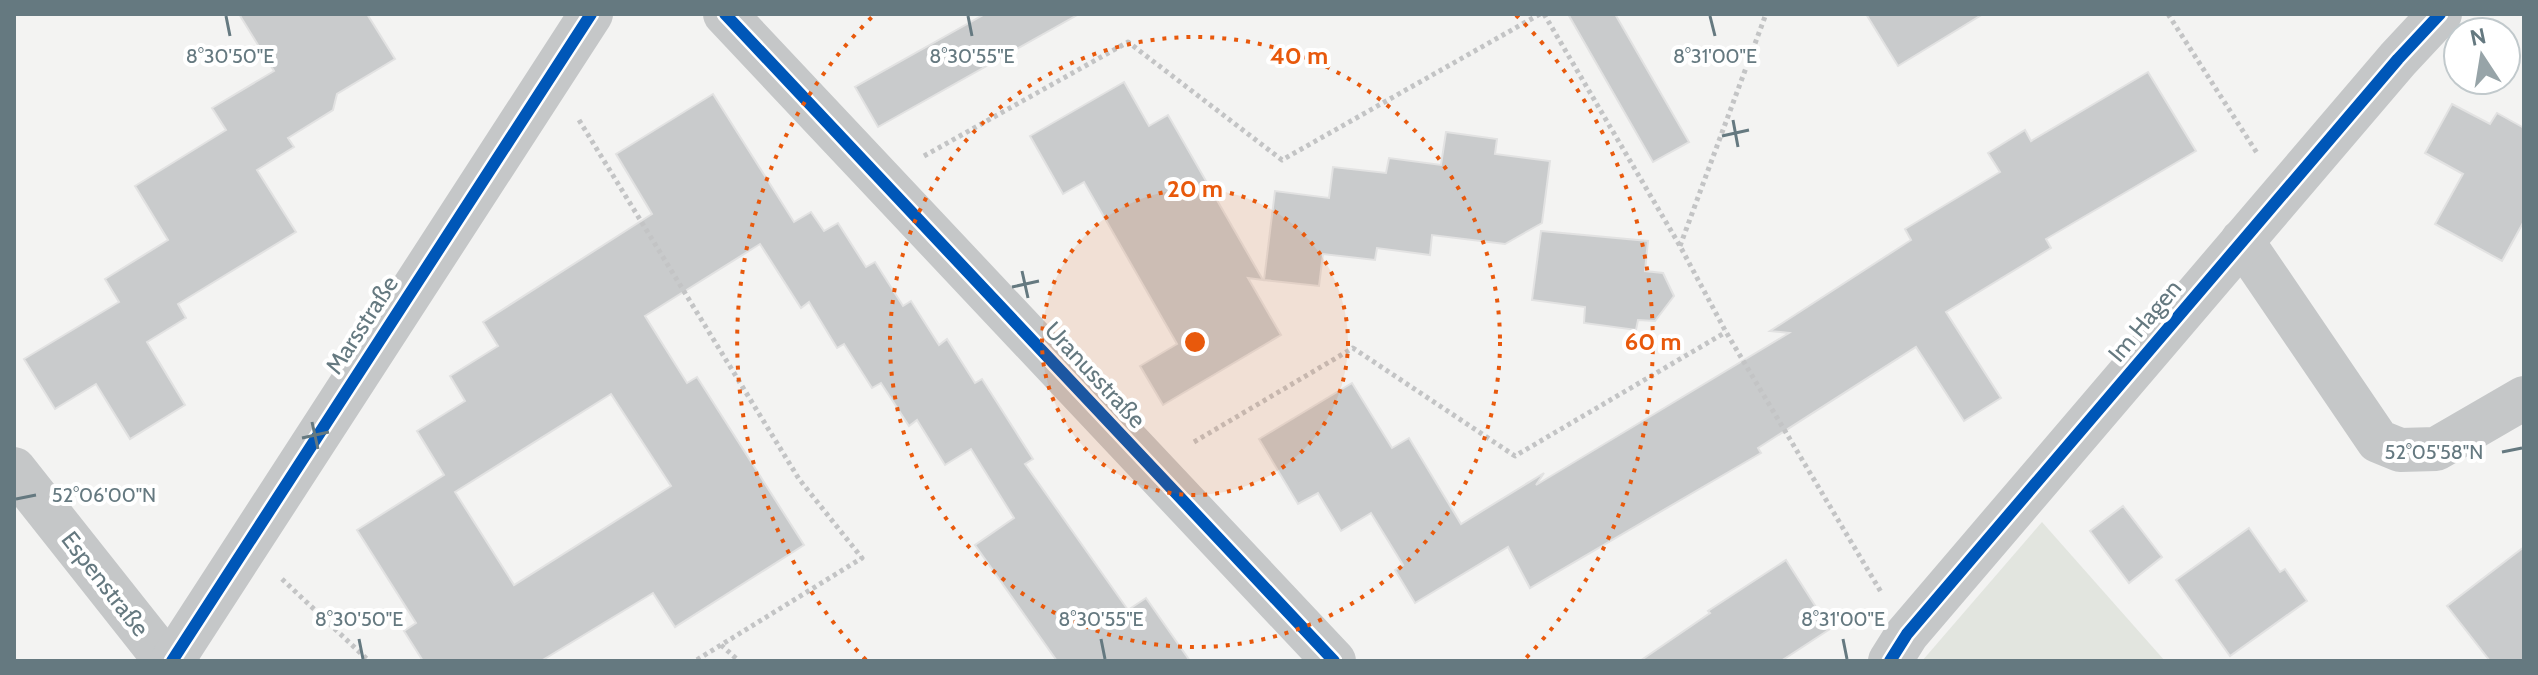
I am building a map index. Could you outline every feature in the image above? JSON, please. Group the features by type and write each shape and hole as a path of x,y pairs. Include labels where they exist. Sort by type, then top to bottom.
{"street":[{"name":"Marsstraße","path":"169,661 591,14"},
{"name":"Uranusstraße","path":"725,14 1334,661"},
{"name":"Im Hagen","path":"1898,648 2242,241 2440,14"},
{"path":"2242,241 2378,441 2400,450 2436,449 2524,398"},
{"name":"Espenstraße","path":"14,469 169,661"}],"path":[{"path":"881,180 1128,42 1282,160 1542,14 1680,246 1898,648"},
{"path":"1680,246 1766,14"},
{"path":"2168,14 2284,194"},
{"path":"551,74 799,479 862,558 695,661"},
{"path":"1151,467 1353,348 1515,456 1726,332"},
{"path":"246,545 369,661"},
{"path":"721,645 739,661"}],"shaded area":[{"path":"2042,522 2165,661 1922,661"}],"building":[{"path":"239,14 367,14 395,59 337,94 333,110 288,138 294,147 257,170 296,232 178,304 186,318 147,342 185,405 130,439 96,384 55,409 24,359 119,302 105,279 168,240 135,186 226,130 212,108 274,71"},
{"path":"985,14 1079,14 878,127 855,87"},
{"path":"1568,14 1615,14 1689,142 1653,162"},
{"path":"1866,14 1983,14 1898,66"},
{"path":"2148,72 2196,151 2046,239 2051,248 1946,312 2001,398 1964,421 1916,347 1758,448 1761,453 1530,588 1508,547 1415,603 1395,570 1403,565 1371,513 1341,531 1318,493 1298,504 1259,439 1352,383 1392,448 1409,438 1461,524 1544,473 1536,485 1789,333 1770,331 1911,240 1905,229 2000,172 1988,153 2025,130 2031,141"},
{"path":"1124,82 1149,126 1168,115 1263,280 1248,278 1281,335 1163,405 1140,366 1177,344 1084,182 1063,194 1030,136"},
{"path":"713,94 794,222 811,212 824,231 838,223 866,267 875,262 903,306 911,301 939,345 947,339 975,383 982,379 1033,459 1025,464 1128,610 1146,598 1190,661 1057,661 975,545 1014,518 971,449 945,465 917,420 909,426 881,383 872,388 844,344 837,348 809,302 801,308 760,244 645,316 687,383 697,377 804,545 675,627 653,593 541,661 423,661 404,631 416,623 357,530 444,475 417,431 465,401 450,376 498,346 483,322 652,214 616,154","holes":["611,394 671,486 514,585 455,492"]},
{"path":"2452,104 2490,124 2497,113 2524,128 2524,221 2502,261 2435,224 2463,174 2425,153"},
{"path":"1446,132 1497,139 1495,154 1550,161 1542,223 1505,244 1432,235 1430,255 1377,248 1375,260 1323,254 1319,286 1264,280 1275,191 1329,198 1333,167 1386,173 1389,158 1441,165"},
{"path":"1541,231 1648,241 1645,271 1663,273 1674,296 1655,321 1638,320 1636,330 1584,323 1585,307 1532,300"},
{"path":"2123,506 2162,557 2129,583 2090,531"},
{"path":"2249,528 2280,572 2285,569 2307,601 2230,656 2176,580"},
{"path":"2524,547 2524,661 2490,661 2447,606"},
{"path":"1786,560 1830,629 1781,661 1640,661 1710,613 1708,611"}],"cycle path":[{"path":"172,661 591,14"},
{"path":"725,14 1334,661"},
{"path":"1890,661 1907,634 2398,59 2440,14"}]}
